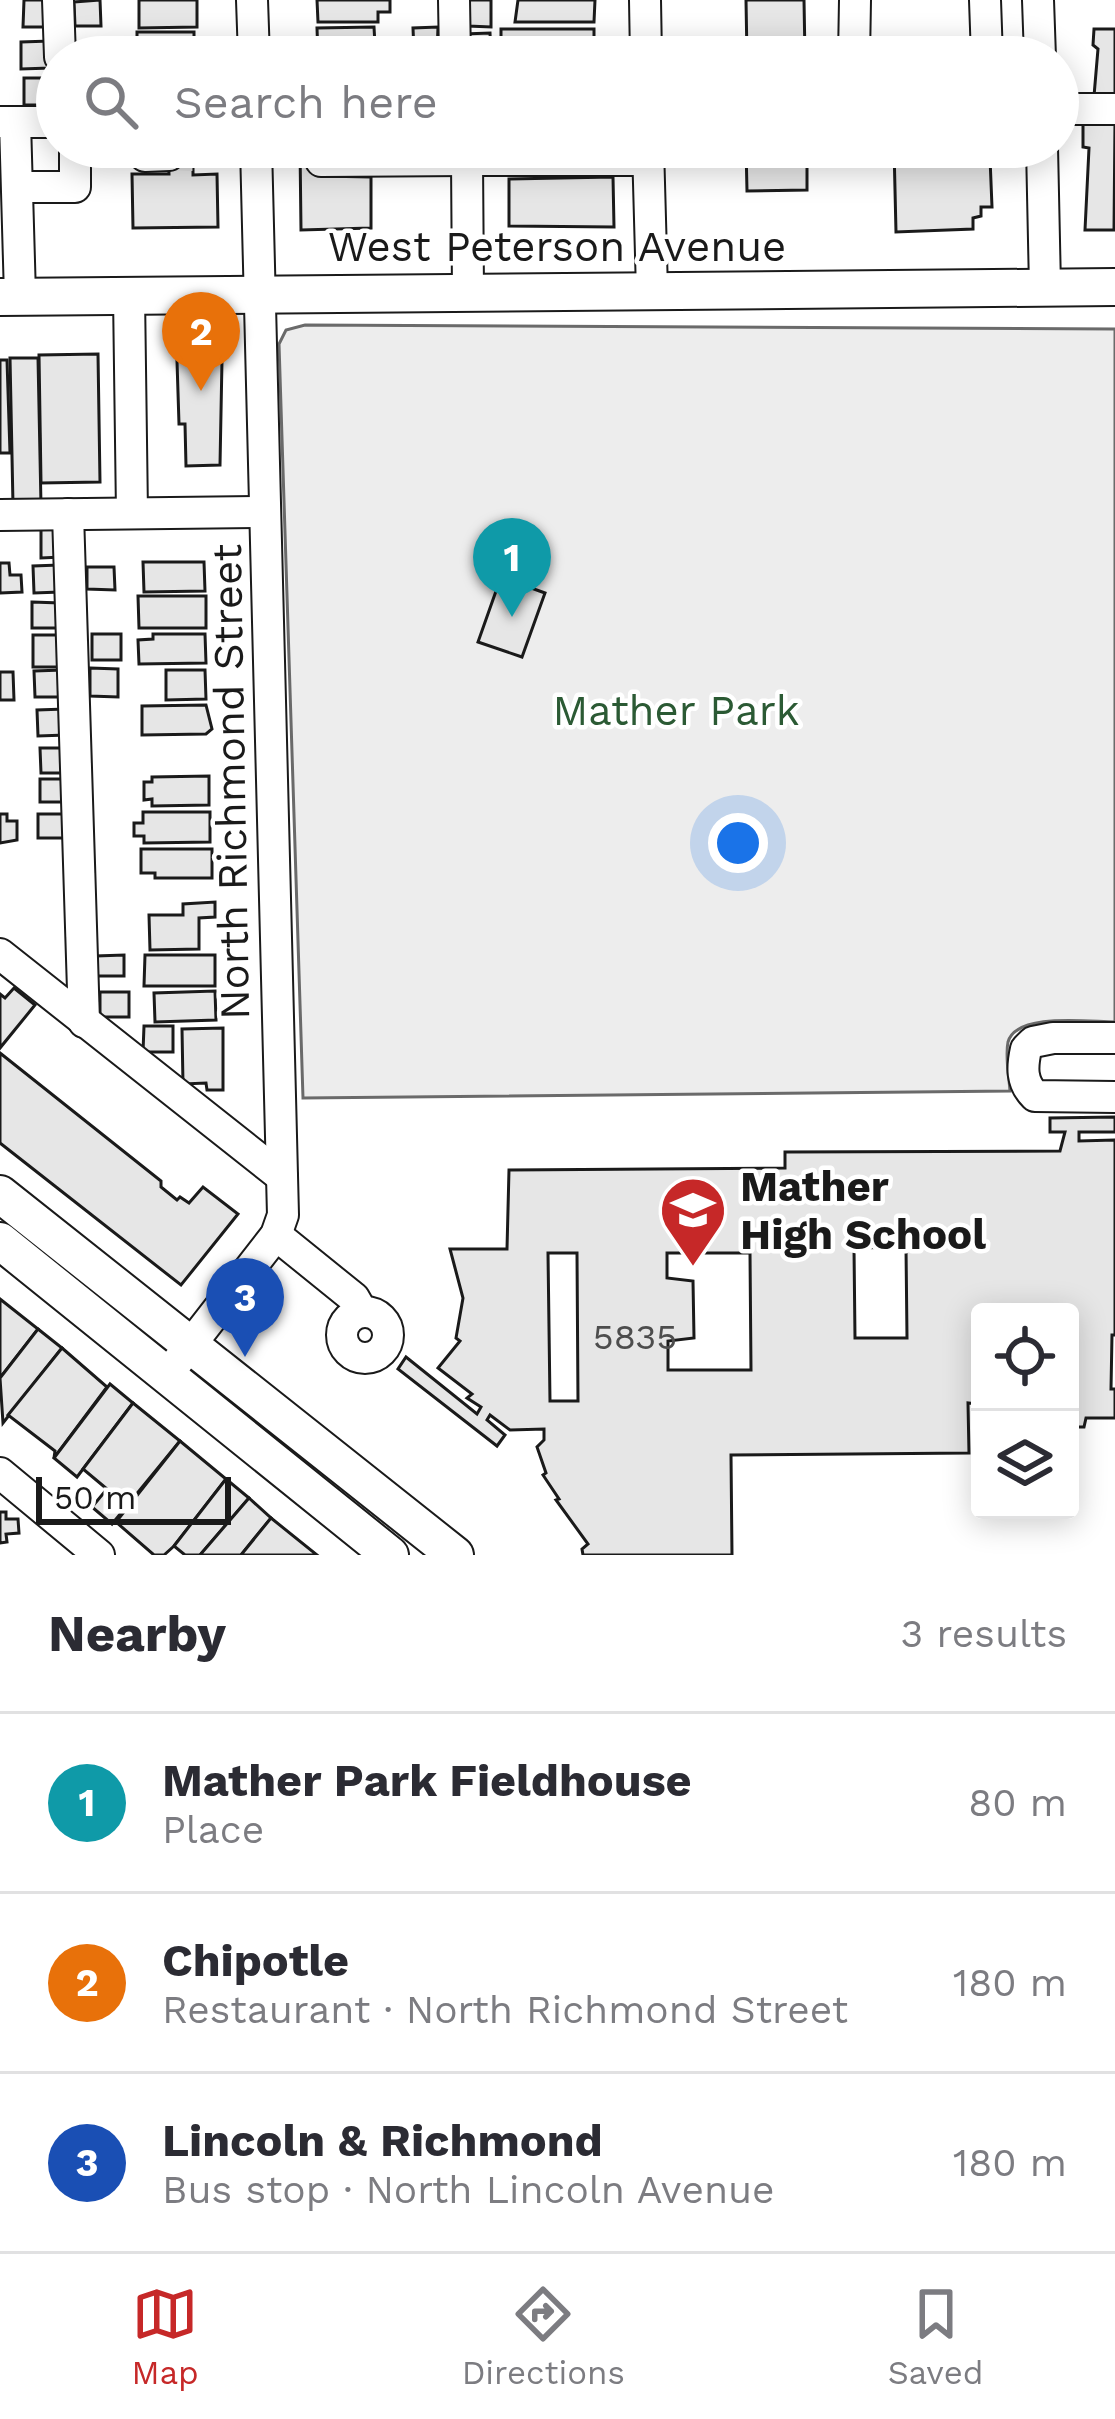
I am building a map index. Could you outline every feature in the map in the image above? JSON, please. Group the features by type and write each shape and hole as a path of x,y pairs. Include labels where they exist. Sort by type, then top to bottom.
{"main road":[{"name":"West Peterson Avenue","path":"10,297 1115,286"},
{"path":"5,1208 190,1346 455,1555"},
{"path":"0,1240 390,1555"}],"street":[{"path":"58,0 59,36"},
{"path":"252,0 253,36"},
{"path":"454,0 455,36"},
{"path":"645,0 646,36"},
{"path":"854,36 855,0"},
{"path":"985,0 986,36"},
{"path":"1038,0 1039,36"},
{"path":"1079,109 1115,109"},
{"path":"10,127 17,187 10,297"},
{"path":"17,187 75,188 75,168"},
{"name":"North Richmond Street","path":"256,168 283,1215 276,1235"},
{"path":"466,168 468,292"},
{"path":"648,168 652,291"},
{"path":"1043,168 1046,287"},
{"path":"129,295 132,513"},
{"path":"0,514 266,512"},
{"path":"68,514 84,1022"},
{"path":"0,954 282,1177"},
{"path":"1115,1038 1043,1040 1026,1049 1023,1062 1027,1088 1035,1096 1115,1097"},
{"path":"167,1375 276,1235 354,1298 362,1312"},
{"path":"0,1473 96,1554"}],"green space":[{"name":"Mather Park","path":"305,325 1115,329 1115,1022 1055,1021 1024,1026 1008,1042 1010,1091 303,1098 279,344 286,330"}],"building":[{"path":"24,0 48,0 48,27 23,27"},
{"path":"100,0 101,26 75,26 74,2"},
{"path":"139,0 197,0 197,27 139,28"},
{"path":"317,0 390,0 390,12 378,12 378,22 318,22"},
{"path":"468,0 491,0 491,27 468,26"},
{"path":"518,0 595,0 594,22 515,22"},
{"path":"746,0 804,0 805,36 747,36"},
{"path":"374,27 374,36 317,36 317,28"},
{"path":"438,27 438,36 413,36 413,28"},
{"path":"501,29 594,29 594,36 501,36"},
{"path":"1094,29 1115,29 1115,96 1094,96 1098,49 1093,45"},
{"path":"137,32 194,32 194,36 137,36"},
{"path":"36,41 36,68 21,69 21,42"},
{"path":"24,78 36,78 36,105 24,105"},
{"path":"1083,121 1115,121 1114,230 1085,230 1089,148 1083,147"},
{"path":"169,168 193,168 193,175 217,174 218,227 133,228 132,174 169,174"},
{"path":"300,168 322,168 322,176 371,177 371,228 301,230"},
{"path":"746,168 807,168 807,190 747,191"},
{"path":"894,168 990,168 992,207 981,207 981,216 973,218 973,229 896,232"},
{"path":"613,177 614,227 509,226 509,179"},
{"path":"98,354 100,482 41,483 39,355"},
{"path":"10,358 38,358 41,505 13,505"},
{"path":"0,360 7,360 10,453 0,453"},
{"path":"222,360 220,465 186,466 177,361"},
{"path":"41,529 62,529 62,557 41,558"},
{"path":"143,562 204,562 205,591 144,592"},
{"path":"0,563 9,563 10,575 21,575 22,592 0,593"},
{"path":"59,565 60,592 34,593 33,566"},
{"path":"87,567 114,567 115,590 87,589"},
{"path":"501,577 545,593 522,657 478,642"},
{"path":"138,596 206,596 206,628 139,628"},
{"path":"32,602 60,603 59,628 32,628"},
{"path":"92,634 121,634 121,660 92,660"},
{"path":"153,634 205,634 206,663 139,664 138,640 153,639"},
{"path":"33,635 62,635 62,667 33,667"},
{"path":"90,668 118,669 118,697 90,696"},
{"path":"63,670 64,697 35,697 34,671"},
{"path":"166,670 205,670 206,699 166,700"},
{"path":"0,672 13,672 14,700 0,700"},
{"path":"206,705 212,729 206,734 142,735 142,706"},
{"path":"65,709 66,735 38,736 37,710"},
{"path":"40,748 69,748 69,773 41,773"},
{"path":"209,776 209,805 152,806 152,799 144,800 144,782 152,782 152,777"},
{"path":"40,779 64,779 64,802 40,802"},
{"path":"143,812 210,812 210,842 144,843 144,836 134,836 134,823 143,823"},
{"path":"0,814 7,814 7,821 17,821 17,840 0,843"},
{"path":"38,814 65,814 65,838 38,838"},
{"path":"141,849 212,849 212,878 155,878 155,873 141,873"},
{"path":"215,902 215,917 199,918 199,949 150,950 149,915 183,915 183,904"},
{"path":"124,955 124,976 96,976 96,956"},
{"path":"145,955 215,955 215,986 144,986"},
{"path":"14,988 35,1005 0,1048 0,994 5,998"},
{"path":"215,991 216,1020 155,1022 154,993"},
{"path":"100,992 129,992 129,1017 100,1017"},
{"path":"144,1026 173,1026 173,1052 143,1052"},
{"path":"223,1028 223,1090 207,1090 206,1083 183,1084 182,1029"},
{"path":"0,1053 161,1181 161,1187 177,1200 180,1197 189,1203 203,1187 238,1214 181,1285 0,1143"},
{"path":"1115,1117 1115,1132 1079,1132 1079,1141 1115,1140 1111,1389 1115,1389 1115,1418 1086,1418 1084,1427 1079,1427 1079,1303 971,1303 969,1453 731,1455 732,1555 583,1555 588,1544 543,1475 537,1447 544,1440 544,1429 510,1430 490,1415 487,1420 505,1435 497,1446 398,1369 406,1357 477,1414 481,1407 438,1368 460,1341 456,1338 463,1298 450,1249 507,1249 509,1170 785,1168 785,1152 1060,1151 1065,1132 1050,1132 1050,1118","holes":["906,1247 907,1338 855,1338 854,1248","548,1253 577,1253 578,1401 550,1401","667,1253 750,1253 751,1370 668,1370 668,1341 694,1338 693,1281 667,1278"]},
{"path":"0,1299 38,1329 0,1378"},
{"path":"38,1329 62,1348 3,1423 0,1378"},
{"path":"62,1348 107,1387 54,1458 55,1451 8,1415"},
{"path":"110,1384 133,1403 77,1477 54,1458"},
{"path":"133,1403 180,1441 112,1524 92,1507 107,1489 83,1469"},
{"path":"180,1441 226,1479 174,1546 164,1555 154,1555 116,1522"},
{"path":"226,1479 249,1498 200,1555 185,1555 174,1546"},
{"path":"249,1498 271,1518 241,1555 200,1555"},
{"path":"0,1512 6,1512 6,1519 18,1519 19,1533 6,1534 7,1542 0,1543"},
{"path":"271,1518 317,1555 241,1555"}],"place":[{"name":"Chipotle","path":"201,391"},
{"name":"Mather Park Fieldhouse","path":"512,617"},
{"name":"Mather High School","path":"693,1269"},
{"name":"Lincoln & Richmond","path":"245,1357"}]}
